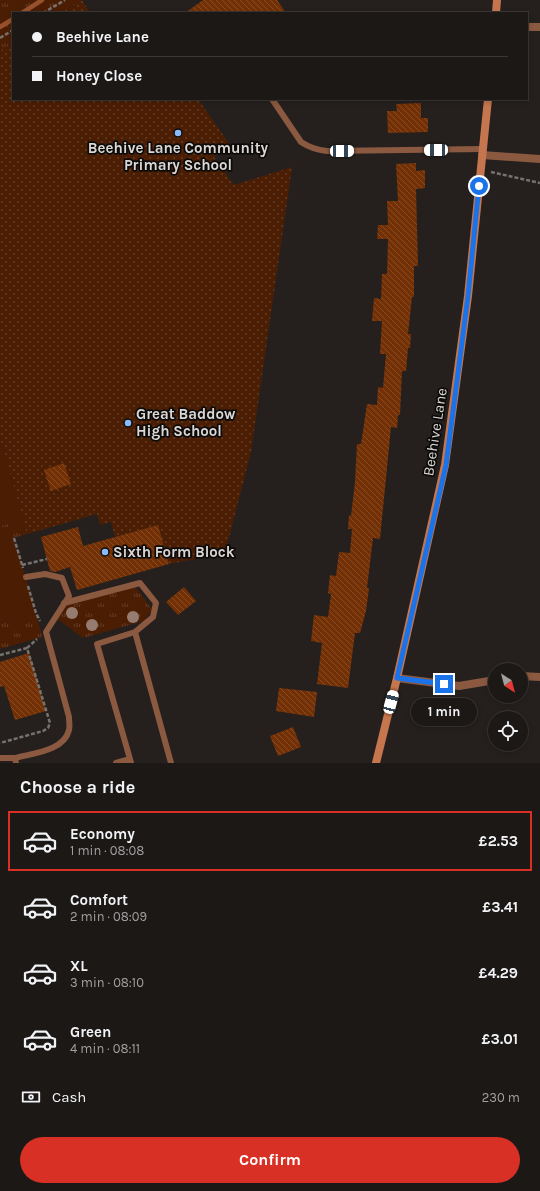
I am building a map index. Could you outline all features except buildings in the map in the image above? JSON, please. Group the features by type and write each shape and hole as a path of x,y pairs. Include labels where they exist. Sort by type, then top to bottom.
{"main road":[{"path":"496,12 497,0"},
{"name":"Beehive Lane","path":"376,763 446,465 468,296 488,100"}],"street":[{"path":"528,26 540,27"},
{"path":"483,152 540,159"},
{"path":"528,676 540,677"},
{"path":"397,678 459,686 488,681"}],"lane":[{"path":"273,100 301,142 314,149 327,151 483,152"},
{"path":"0,758 16,761 55,747 64,740 69,730 69,717 46,632 69,596 62,578 45,574 26,577"},
{"path":"64,604 140,583 156,603 153,617 135,632 97,644 131,761 116,763"},
{"path":"135,632 172,763"}],"path":[{"path":"44,12 65,0"},
{"path":"0,38 12,31"},
{"path":"481,170 540,183"},
{"path":"22,565 47,558"},
{"path":"0,655 27,648 50,723 48,728 44,731 0,743"}],"green space":[{"path":"0,0 82,0 63,12 12,12 12,44 0,51"},
{"path":"82,0 89,12 63,12"},
{"name":"Great Baddow High School","path":"12,44 12,100 199,100 230,145 214,157 234,185 292,167 251,452 225,553 169,564 158,525 115,537 111,522 100,525 97,514 27,534 0,438 0,51"},
{"path":"0,438 23,519 0,526"},
{"path":"23,519 27,534 0,542 0,526"},
{"path":"14,538 36,613 0,623 0,542"},
{"path":"134,585 152,609 144,621 83,638 55,617 64,603"},
{"path":"36,613 42,637 0,649 0,623"}],"waterway":[{"path":"24,12 42,0"},
{"path":"0,27 12,20"}],"place":[{"name":"Beehive Lane Community Primary School","path":"178,133"},
{"name":"Great Baddow High School","path":"128,423"},
{"name":"Sixth Form Block","path":"105,552"}],"route":[{"path":"444,684 397,678 446,465 468,296 479,186"}]}
